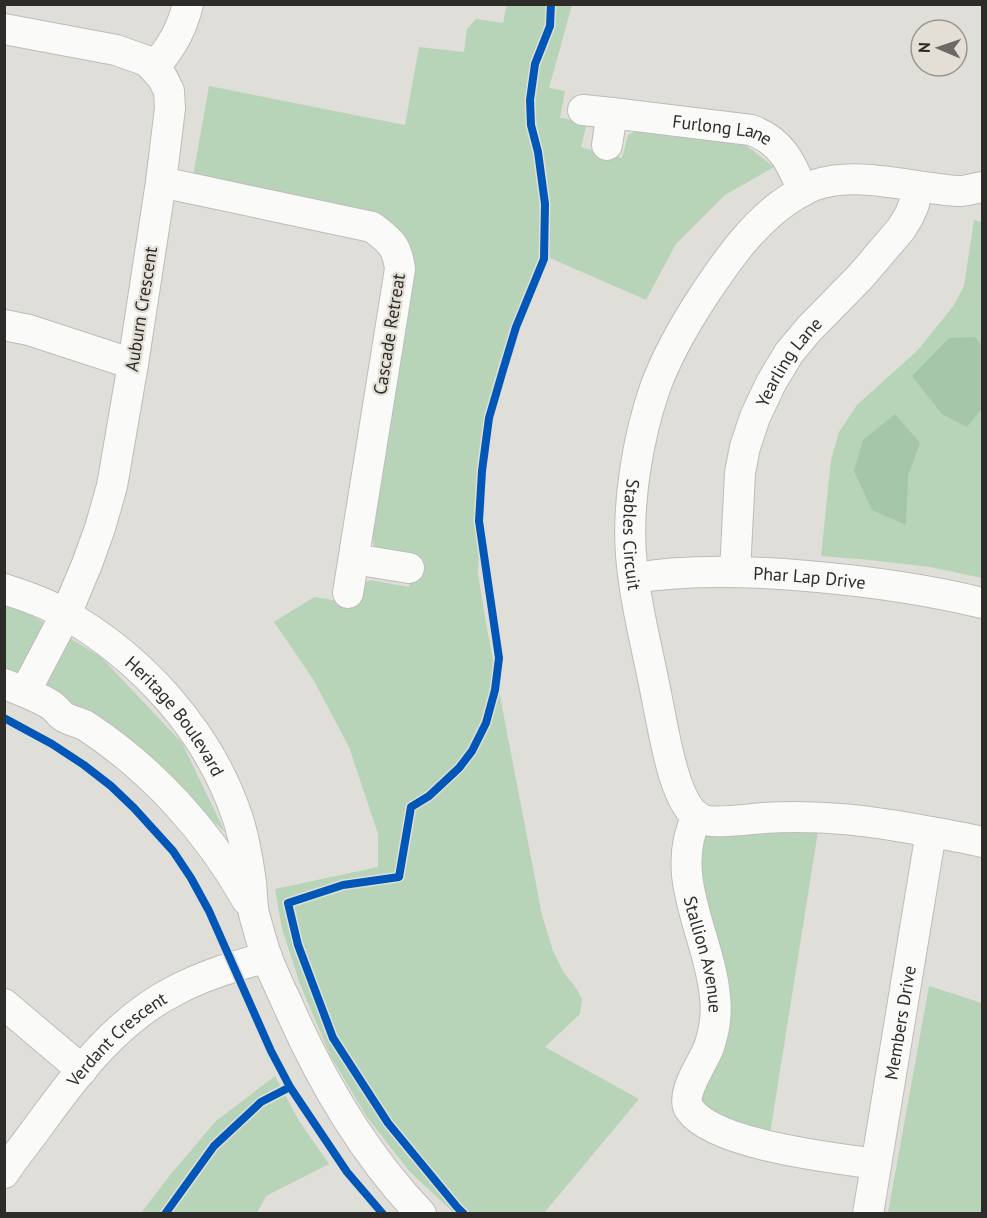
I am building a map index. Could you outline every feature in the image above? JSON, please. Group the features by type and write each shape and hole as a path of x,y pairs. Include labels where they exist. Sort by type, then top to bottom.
{"street":[{"path":"153,68 169,50 182,27 188,4"},
{"name":"Auburn Crescent","path":"4,29 116,50 147,61 162,77 170,99 161,183 112,486 100,528 66,615 15,688"},
{"name":"Furlong Lane","path":"607,145 598,112 738,128 762,134 780,149 792,166 803,191"},
{"name":"Stables Circuit","path":"697,816 682,798 676,786 662,724 631,552 632,496 637,465 646,421 656,387 669,356 724,264 744,240 787,201 812,185 839,180 870,180 960,191 982,187"},
{"name":"Cascade Retreat","path":"161,183 372,227 391,242 398,255 400,269 348,593"},
{"name":"Yearling Lane","path":"735,572 740,473 754,417 789,353 861,276 901,229 912,210 917,186"},
{"path":"4,325 29,330 133,364"},
{"path":"354,559 409,568"},
{"name":"Phar Lap Drive","path":"634,578 675,572 735,572 829,578 937,592 982,603"},
{"name":"Heritage Boulevard","path":"4,589 66,615 110,643 168,698 191,726 223,780 238,817 251,882 254,913 267,957 302,1037 325,1082 369,1150 394,1184 421,1214"},
{"name":"Heritage Boulevard","path":"15,688 51,705 66,718 83,724 146,772 176,802 216,851 236,880 254,913"},
{"path":"697,816 721,821 789,817 854,819 982,843"},
{"name":"Stallion Avenue","path":"697,816 689,833 686,868 692,900 713,978 716,1013 709,1046 688,1091 687,1101 690,1109 706,1123 745,1140 798,1152 876,1164"},
{"name":"Members Drive","path":"868,1214 931,832"},
{"name":"Verdant Crescent","path":"4,1173 71,1081 124,1026 150,1006 192,982 267,957"},
{"path":"4,1004 82,1070"}],"green space":[{"path":"507,4 572,5 549,88 565,91 560,118 587,122 581,147 622,158 628,135 646,126 742,142 774,167 725,195 676,244 646,300 550,258 517,331 500,385 482,476 478,574 542,915 553,951 564,973 582,999 580,1014 545,1047 639,1099 544,1213 454,1213 409,1171 367,1117 330,1055 300,984 282,929 275,889 378,867 378,834 349,747 313,679 274,622 314,597 350,603 362,584 370,580 409,587 414,557 384,553 374,546 372,533 409,254 193,176 209,86 405,125 419,47 464,52 467,29 476,19 503,23"},
{"path":"974,220 982,222 982,578 930,567 821,556 831,460 839,432 857,405 918,350 954,305 964,286"},
{"path":"975,337 982,346 982,408 967,427 942,414 912,376 949,338"},
{"path":"895,414 920,443 908,476 906,525 872,510 854,471 863,440"},
{"path":"4,603 18,607 101,657 182,743 225,832 98,718 12,671 5,670"},
{"path":"819,825 770,1134 711,1113 699,1102 727,1029 730,984 718,969 695,845 708,833"},
{"path":"929,986 982,1003 982,1213 888,1213"},
{"path":"275,1076 299,1121 329,1164 266,1196 257,1213 141,1213 216,1121"}],"cycle path":[{"path":"464,1214 388,1123 333,1038 298,945 288,903 343,885 399,877 411,807 429,796 459,768 472,751 486,723 495,690 499,658 479,521 482,471 489,418 503,370 516,327 544,259 545,204 538,152 531,125 530,100 535,64 550,26 551,4"},
{"path":"4,718 52,744 111,786 173,851 209,911 271,1051 290,1087 347,1172 383,1214"},
{"path":"165,1214 214,1146 261,1102 290,1087"}]}
